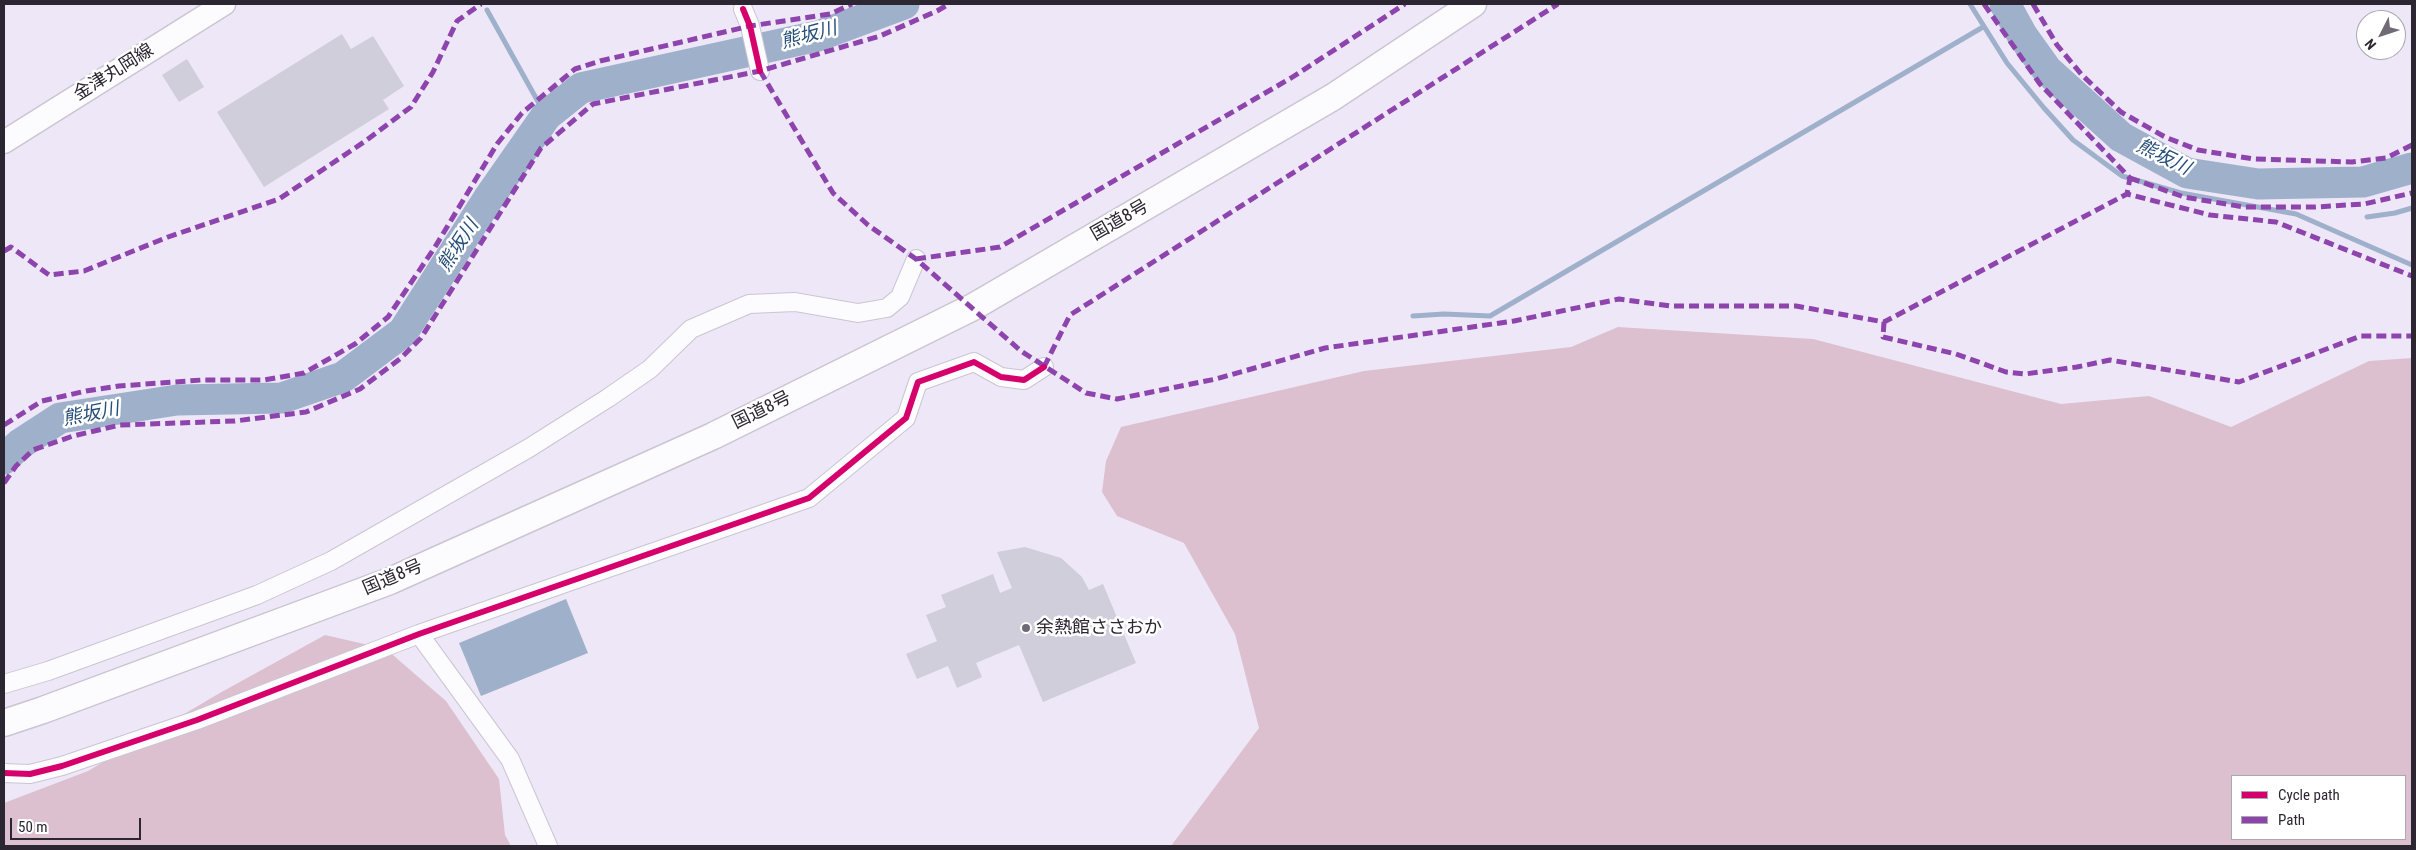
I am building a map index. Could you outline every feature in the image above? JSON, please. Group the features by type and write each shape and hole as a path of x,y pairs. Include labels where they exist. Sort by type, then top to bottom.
{"highway":[{"name":"国道8号","path":"4,723 390,581 713,436 973,307 1333,97 1474,4"}],"main road":[{"name":"金津丸岡線","path":"4,142 224,4"}],"street":[{"path":"743,9 750,26 760,70"},
{"path":"4,684 48,671 257,595 331,561 529,448 608,398 650,369 691,328 748,304 795,302 858,313 887,308 900,297 916,259"},
{"path":"4,773 30,774 62,766 196,720 419,634 809,498 906,418 918,382 974,362 1001,377 1024,380 1044,367"},
{"path":"419,634 510,759 548,846"}],"shaded area":[{"path":"1618,327 1813,339 2061,404 2149,396 2231,427 2369,361 2412,358 2412,846 1171,846 1259,728 1235,634 1184,543 1117,516 1102,492 1106,461 1121,427 1364,371 1571,347"},
{"path":"325,635 386,649 446,701 499,779 505,835 511,846 4,846 4,803 88,771 218,694"}],"water":[{"path":"566,599 588,653 481,696 459,643"}],"building":[{"path":"342,34 351,49 373,36 404,86 383,100 389,109 264,187 217,112"},
{"path":"187,59 204,87 179,102 162,75"},
{"name":"余熱館ささおか","path":"1025,547 1061,558 1082,577 1089,590 1103,584 1136,663 1043,702 1019,645 976,663 982,677 957,688 948,666 917,679 906,654 937,641 926,615 946,607 941,595 993,574 1000,593 1012,588 997,552"}],"waterway":[{"name":"熊坂川","path":"4,459 20,444 60,418 177,400 282,398 343,377 403,332 488,199 546,116 581,88 818,36 904,4"},
{"path":"1970,4 2007,63 2044,108 2073,140 2122,176 2181,193 2296,214 2412,265"},
{"name":"熊坂川","path":"2005,4 2022,35 2047,70 2121,137 2187,173 2258,184 2363,182 2412,168"},
{"path":"487,10 546,116"},
{"path":"1413,316 1444,314 1490,316 1983,27"},
{"path":"2367,217 2395,213 2412,208"}],"marked path":[{"path":"4,251 11,247 49,275 84,271 168,237 279,199 364,142 411,107 433,72 457,21 481,4"},
{"path":"4,425 42,401 86,391 119,386 202,380 264,380 304,373 355,344 388,317 435,247 497,144 522,113 575,69 600,61 750,26 830,14 852,4"},
{"path":"4,483 16,466 33,450 73,436 120,425 235,421 306,412 360,389 401,358 421,338 541,148 593,104 760,71 880,36 949,4"},
{"path":"916,259 1000,247 1291,78 1405,4"},
{"path":"1044,367 1070,315 1558,4"},
{"path":"1984,4 2040,84 2130,178 2127,194"},
{"path":"2033,4 2057,45 2082,75 2121,112 2165,137 2198,150 2254,159 2352,162 2386,158 2412,145"},
{"path":"760,71 833,193 868,225 916,259 1021,351 1086,393 1117,399 1216,379 1325,348 1514,321 1619,299 1671,306 1796,306 1884,322 2127,194 2210,215 2276,222 2412,276"},
{"path":"2130,178 2184,197 2244,207 2315,207 2364,204 2412,193"},
{"path":"1884,322 1883,337 1956,354 2006,372 2025,374 2077,367 2110,360 2239,382 2361,336 2412,336"}],"cycle path":[{"path":"743,9 750,26 760,71"},
{"path":"4,773 30,774 62,766 197,720 419,634 809,498 906,418 918,382 974,362 1001,377 1024,380 1044,367"}],"place":[{"name":"余熱館ささおか","path":"1026,628"}]}
